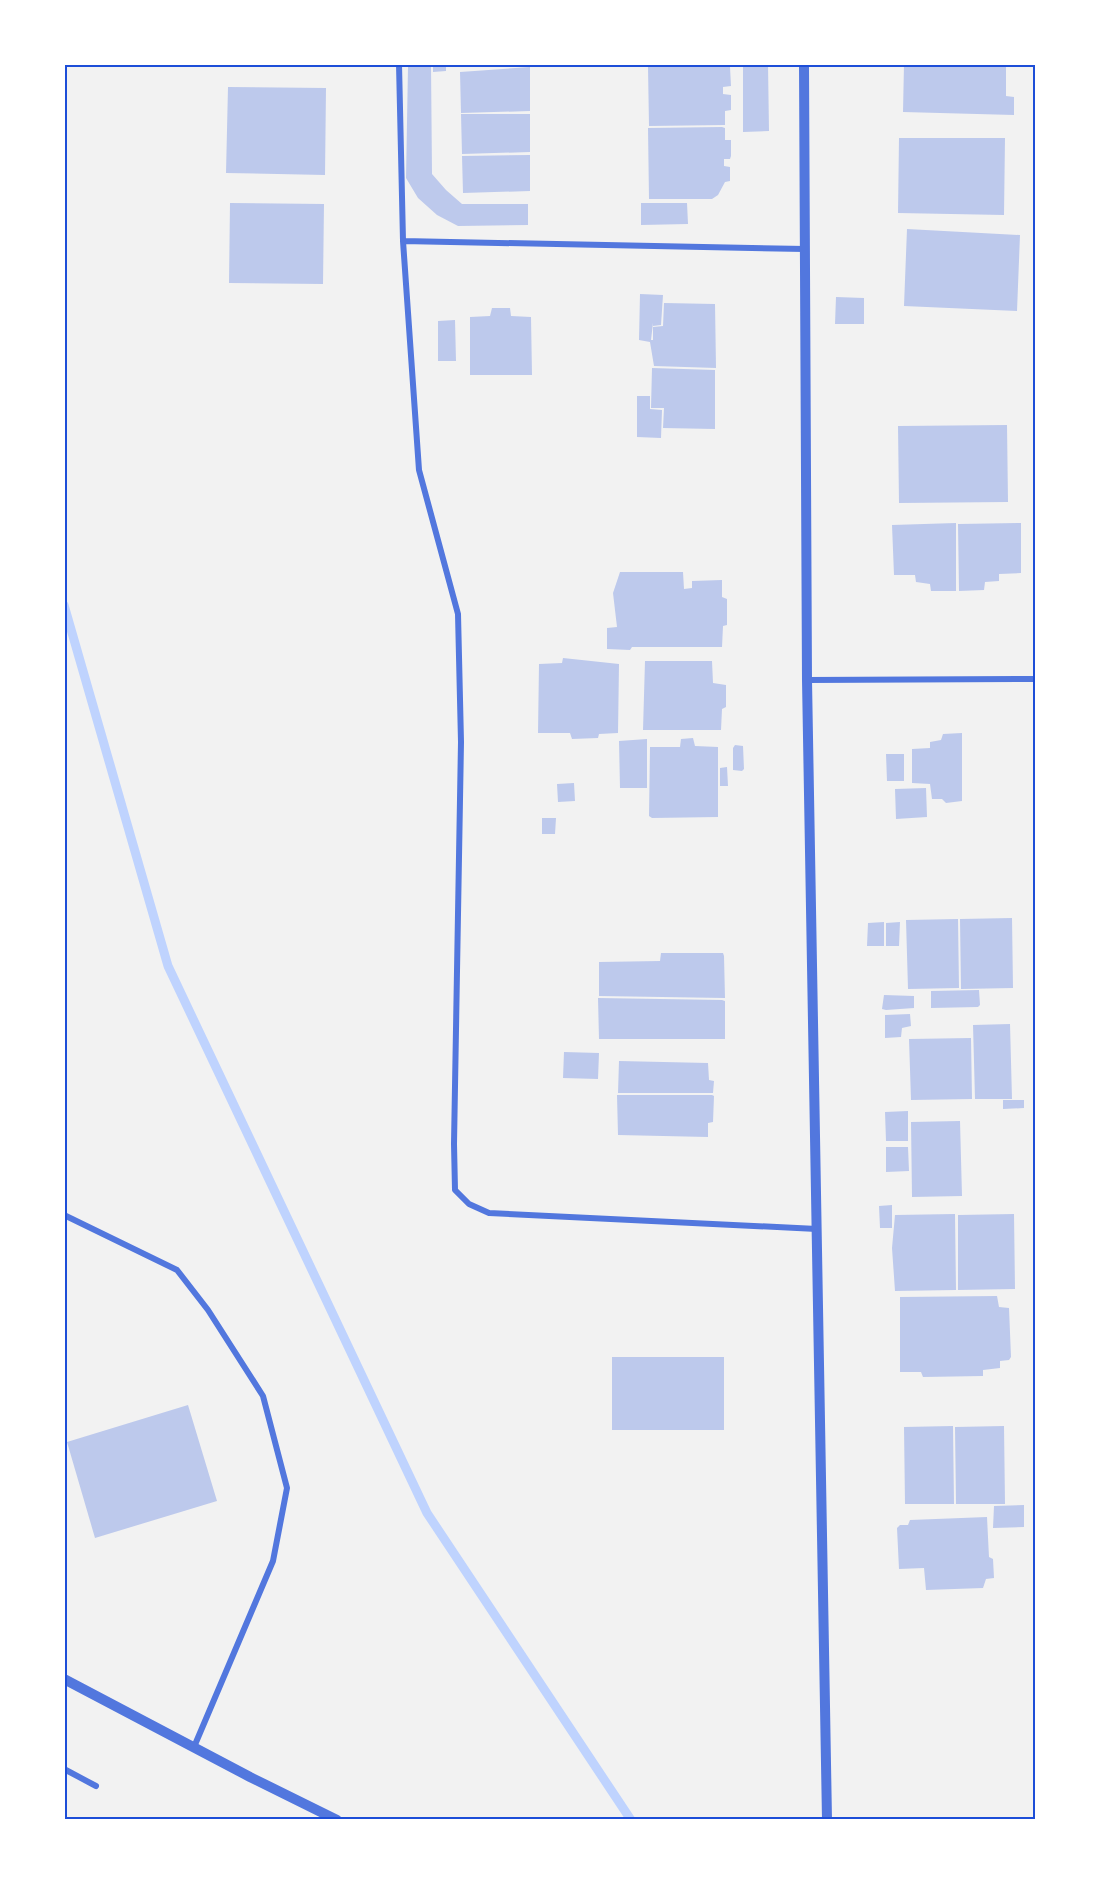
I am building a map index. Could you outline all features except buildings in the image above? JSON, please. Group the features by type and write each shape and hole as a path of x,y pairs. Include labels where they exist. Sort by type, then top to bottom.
{"street":[{"path":"399,64 403,241 419,470 458,614 461,742 455,1190 469,1204 489,1213 817,1229"},
{"path":"804,64 807,680 827,1820"},
{"path":"403,241 805,249"},
{"path":"807,680 1035,679"},
{"path":"64,1215 177,1270 208,1310 263,1396 287,1488 273,1562 194,1747"},
{"path":"64,1678 337,1820"},
{"path":"64,1769 96,1786"}],"waterway":[{"path":"64,605 168,966 427,1513 631,1820"}]}
